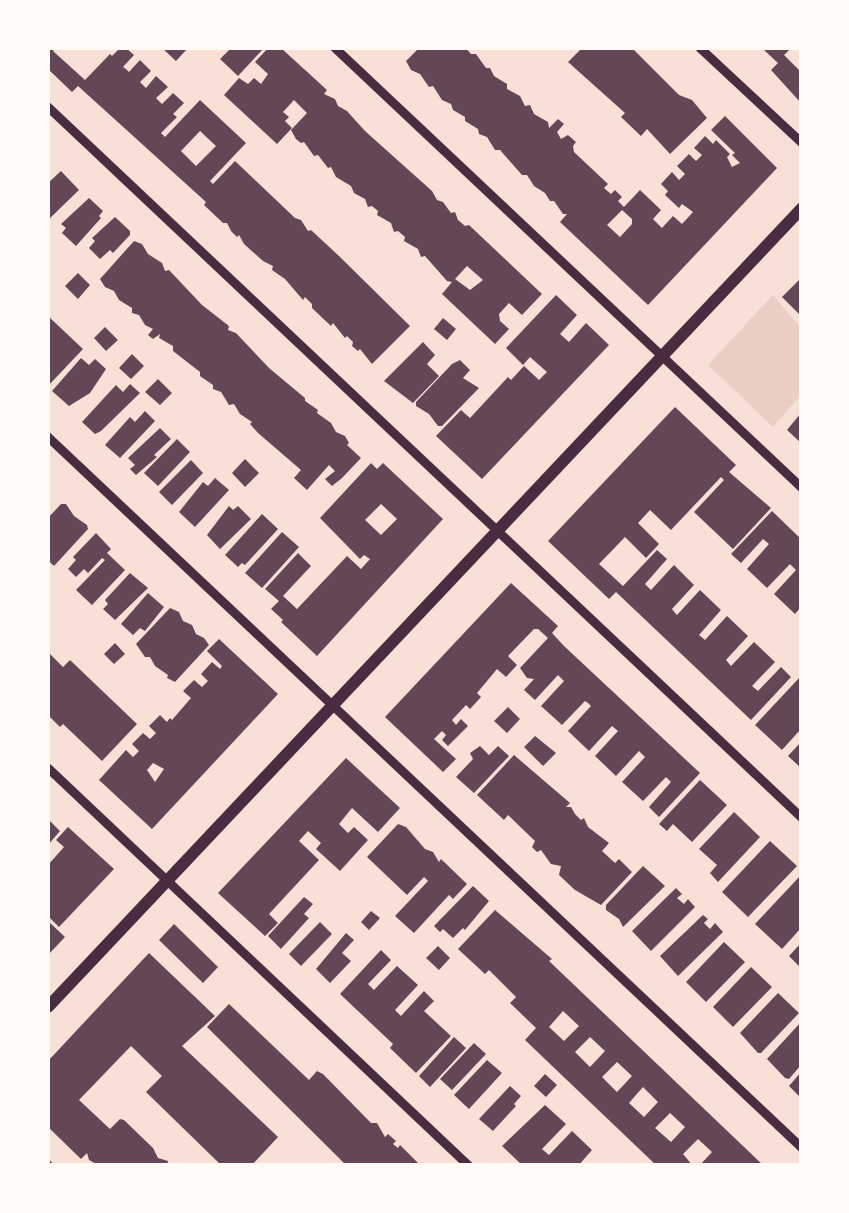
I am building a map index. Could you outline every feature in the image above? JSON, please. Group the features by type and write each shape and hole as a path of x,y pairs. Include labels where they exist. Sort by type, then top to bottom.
{"main road":[{"path":"48,1007 802,208"}],"street":[{"path":"335,48 802,488"},
{"path":"700,48 802,143"},
{"path":"48,107 802,818"},
{"path":"48,437 802,1148"},
{"path":"48,768 469,1166"}],"shaded area":[{"path":"773,295 801,328 802,394 773,427 708,365"}],"building":[{"path":"48,48 56,48 53,51 85,80 110,54 126,48 134,55 123,67 129,72 140,60 151,71 140,82 146,88 156,76 168,87 156,98 162,104 173,93 184,103 161,133 165,137 200,100 246,143 210,181 213,184 235,161 410,326 372,364 347,336 333,323 331,326 305,297 303,300 272,270 273,266 204,205 206,202 78,86 72,92 48,69","holes":["200,131 216,146 196,166 181,151"]},
{"path":"162,48 188,48 176,61"},
{"path":"231,48 264,48 238,76 220,59"},
{"path":"268,48 281,48 327,90 324,94 335,99 437,200 451,213 455,212 458,220 469,225 542,294 522,315 509,303 499,314 500,321 509,329 495,344 442,294 452,282 425,256 421,257 418,249 404,241 405,237 394,232 391,223 377,215 372,206 368,207 365,199 336,177 331,167 318,155 314,156 304,142 296,139 291,130 307,113 294,100 283,112 292,128 277,144 224,95 239,78 248,84 254,78 261,84 268,74 255,62","holes":["467,266 483,280 470,290 455,279"]},
{"path":"419,48 466,48 476,54 494,76 507,84 507,89 520,96 525,106 530,105 534,114 548,122 549,128 558,119 564,124 557,132 561,139 568,135 576,142 574,152 608,184 604,188 611,194 615,190 622,197 618,201 624,207 640,190 661,210 653,219 662,228 673,216 682,224 693,212 682,204 679,208 665,195 668,191 661,184 672,172 679,180 685,174 677,166 689,154 696,161 702,155 694,148 705,136 713,144 716,140 730,154 727,157 732,167 740,163 711,130 725,116 777,168 648,305 560,222 567,214 500,150 495,150 487,137 479,134 451,104 442,100 406,61","holes":["622,210 632,219 620,237 607,225"]},
{"path":"582,48 632,48 707,118 670,154 647,129 641,136 621,117 625,113 568,62"},
{"path":"791,48 784,55 801,72 801,103 771,70 778,63 764,50"},
{"path":"61,171 79,190 48,220 48,183"},
{"path":"89,198 103,211 76,246 62,233 66,228 61,224"},
{"path":"115,217 130,235 113,253 110,250 100,259 89,248 95,241 92,238"},
{"path":"134,241 142,244 165,271 169,270 202,305 229,326 228,330 236,333 318,410 336,432 345,436 347,445 361,458 342,478 332,486 325,479 335,471 329,465 307,490 294,478 301,470 258,433 234,404 229,405 200,372 173,351 173,346 159,338 160,334 153,339 148,335 153,329 105,287 100,279"},
{"path":"78,273 90,285 78,299 65,286"},
{"path":"801,278 801,316 782,297"},
{"path":"556,295 577,315 560,334 569,342 586,323 609,345 482,479 436,436 461,410 470,418 508,377 511,380 524,366 539,380 547,372 530,357 523,365 506,348"},
{"path":"48,316 83,349 48,386"},
{"path":"443,318 456,329 447,340 434,329"},
{"path":"105,327 118,340 106,351 94,338"},
{"path":"423,342 435,355 427,364 439,376 413,403 384,381"},
{"path":"132,354 144,366 131,379 119,368"},
{"path":"81,358 89,365 95,359 106,369 90,393 69,406 52,391"},
{"path":"460,360 470,370 463,378 479,388 438,426 416,402"},
{"path":"158,379 172,393 160,405 145,392"},
{"path":"130,384 140,393 101,431 95,434 82,422 116,385 123,392"},
{"path":"675,407 736,465 729,472 771,508 733,549 694,512 724,480 721,477 671,530 650,510 638,523 659,544 646,558 625,537 599,564 623,586 657,550 667,559 645,584 651,590 674,565 694,585 672,609 677,615 700,590 721,610 699,635 705,640 727,616 748,636 726,660 731,666 754,642 775,662 752,686 758,691 781,667 791,677 751,720 616,592 609,599 548,541"},
{"path":"145,411 155,421 120,458 105,445 130,417 135,422"},
{"path":"801,413 801,443 787,430"},
{"path":"160,428 171,439 136,475 130,469 135,465 128,458"},
{"path":"177,439 190,452 158,486 144,473"},
{"path":"245,459 259,473 245,487 232,473"},
{"path":"191,460 203,473 172,505 159,492"},
{"path":"371,463 377,469 383,463 443,519 317,656 281,622 271,609 279,601 265,589 298,553 311,566 283,596 297,609 347,556 361,569 370,559 364,555 360,559 320,518","holes":["381,504 397,519 381,535 365,520"]},
{"path":"215,478 229,490 195,527 179,512 203,482 208,486"},
{"path":"61,504 66,504 88,529 54,566 48,560 48,518"},
{"path":"229,506 233,510 238,506 251,519 220,549 207,535"},
{"path":"772,511 801,539 801,607 795,614 774,594 796,570 790,564 767,588 747,569 769,544 763,539 741,563 731,554"},
{"path":"262,514 278,529 245,565 238,567 225,555"},
{"path":"282,532 299,547 262,588 245,573"},
{"path":"96,533 111,549 107,553 125,570 92,605 76,590 105,560 102,558 88,573 84,569 76,577 68,569 76,560 73,557"},
{"path":"130,573 148,588 115,620 103,609 108,604 105,600"},
{"path":"511,583 558,626 552,633 564,646 700,773 659,817 649,807 671,782 666,777 643,801 622,782 645,757 639,751 616,776 595,756 618,731 612,726 589,751 568,731 591,706 588,703 585,701 562,725 541,706 564,681 558,675 535,700 524,690 534,679 527,678 520,668 548,638 538,629 508,656 517,665 506,677 497,669 477,693 481,697 470,709 466,705 452,720 456,725 461,719 468,726 448,746 442,740 446,735 442,731 434,739 456,759 443,772 385,717"},
{"path":"148,593 164,607 145,631 140,628 133,635 121,624"},
{"path":"170,608 179,612 183,621 192,625 209,645 175,682 150,657 145,657 136,644"},
{"path":"219,639 278,694 152,829 99,780 126,750 133,757 139,751 132,744 143,733 150,739 156,733 149,726 160,715 167,722 172,720 191,698 183,691 194,680 202,687 208,681 201,674 212,662 220,669 222,666 207,651","holes":["153,763 164,769 155,782 147,770"]},
{"path":"115,643 125,654 114,664 104,654"},
{"path":"48,652 63,667 70,660 137,724 102,761 48,715"},
{"path":"801,676 801,729 782,750 755,725"},
{"path":"508,707 520,719 507,733 494,721"},
{"path":"535,736 556,753 543,766 524,747"},
{"path":"801,742 801,768 788,756"},
{"path":"480,746 489,755 498,746 509,756 474,793 456,777 473,759 470,753"},
{"path":"514,755 609,843 602,851 615,863 619,859 632,872 601,905 575,890 559,875 561,866 551,864 541,850 537,852 532,847 535,841 508,815 504,820 477,795"},
{"path":"346,758 400,808 378,832 352,808 339,824 348,833 354,827 368,840 340,871 316,849 321,843 308,831 299,841 319,860 269,914 278,923 265,936 218,893"},
{"path":"700,780 727,805 692,842 673,824 667,831 659,824"},
{"path":"734,812 760,837 718,882 710,873 717,865 699,849"},
{"path":"48,819 60,831 48,845"},
{"path":"398,824 467,884 453,899 449,895 414,933 395,916 428,881 424,877 407,895 367,857"},
{"path":"68,827 114,869 59,927 48,916 48,865 64,847 56,840"},
{"path":"770,841 797,866 748,917 722,892"},
{"path":"643,866 665,886 623,927 606,910 606,905"},
{"path":"801,875 801,928 782,949 755,924"},
{"path":"473,886 489,901 465,930 453,938 443,929 440,932 434,926"},
{"path":"676,888 682,894 677,898 684,904 688,899 695,907 651,951 632,931"},
{"path":"304,897 313,904 304,914 309,918 281,949 268,936"},
{"path":"495,910 552,959 549,961 764,1166 699,1166 712,1152 698,1139 683,1154 693,1166 657,1166 525,1040 536,1028 510,1003 516,997 489,970 485,974 458,949","holes":["563,1011 579,1026 564,1041 549,1027","590,1037 605,1051 590,1067 575,1052","617,1062 632,1076 617,1092 602,1077","643,1087 658,1102 644,1117 629,1103","670,1113 685,1127 671,1142 655,1128"]},
{"path":"371,911 380,918 369,930 361,922"},
{"path":"703,915 710,929 715,923 723,932 678,976 660,956"},
{"path":"48,921 65,937 48,955"},
{"path":"320,922 332,934 301,966 289,954"},
{"path":"174,924 218,967 203,983 159,940"},
{"path":"346,933 354,940 342,953 351,961 330,983 316,969"},
{"path":"724,942 745,962 706,1002 686,982"},
{"path":"801,943 801,968 789,956"},
{"path":"438,946 450,958 439,970 426,958"},
{"path":"381,950 391,960 368,984 374,990 397,966 418,985 395,1010 401,1016 424,991 434,1001 424,1011 451,1036 416,1073 390,1048 393,1044 340,994"},
{"path":"149,953 215,1016 182,1046 278,1137 251,1166 222,1166 146,1092 162,1076 131,1046 79,1100 110,1129 120,1119 124,1120 158,1158 168,1161 167,1166 100,1166 89,1160 87,1153 81,1159 48,1127 48,1061"},
{"path":"751,967 772,987 733,1027 713,1007"},
{"path":"778,993 799,1013 758,1053 740,1033"},
{"path":"229,1004 309,1080 317,1071 323,1074 371,1123 377,1123 385,1137 388,1134 396,1141 393,1144 398,1148 400,1145 421,1166 347,1166 207,1027"},
{"path":"801,1022 801,1065 789,1079 767,1059"},
{"path":"454,1037 466,1048 430,1087 419,1076"},
{"path":"474,1043 486,1054 452,1090 440,1079"},
{"path":"487,1060 502,1073 469,1109 454,1095"},
{"path":"801,1072 801,1098 789,1086"},
{"path":"545,1074 557,1085 546,1097 534,1086"},
{"path":"510,1086 521,1096 493,1131 479,1119"},
{"path":"545,1105 566,1124 542,1149 549,1155 572,1131 592,1150 578,1166 523,1166 502,1146"}]}
